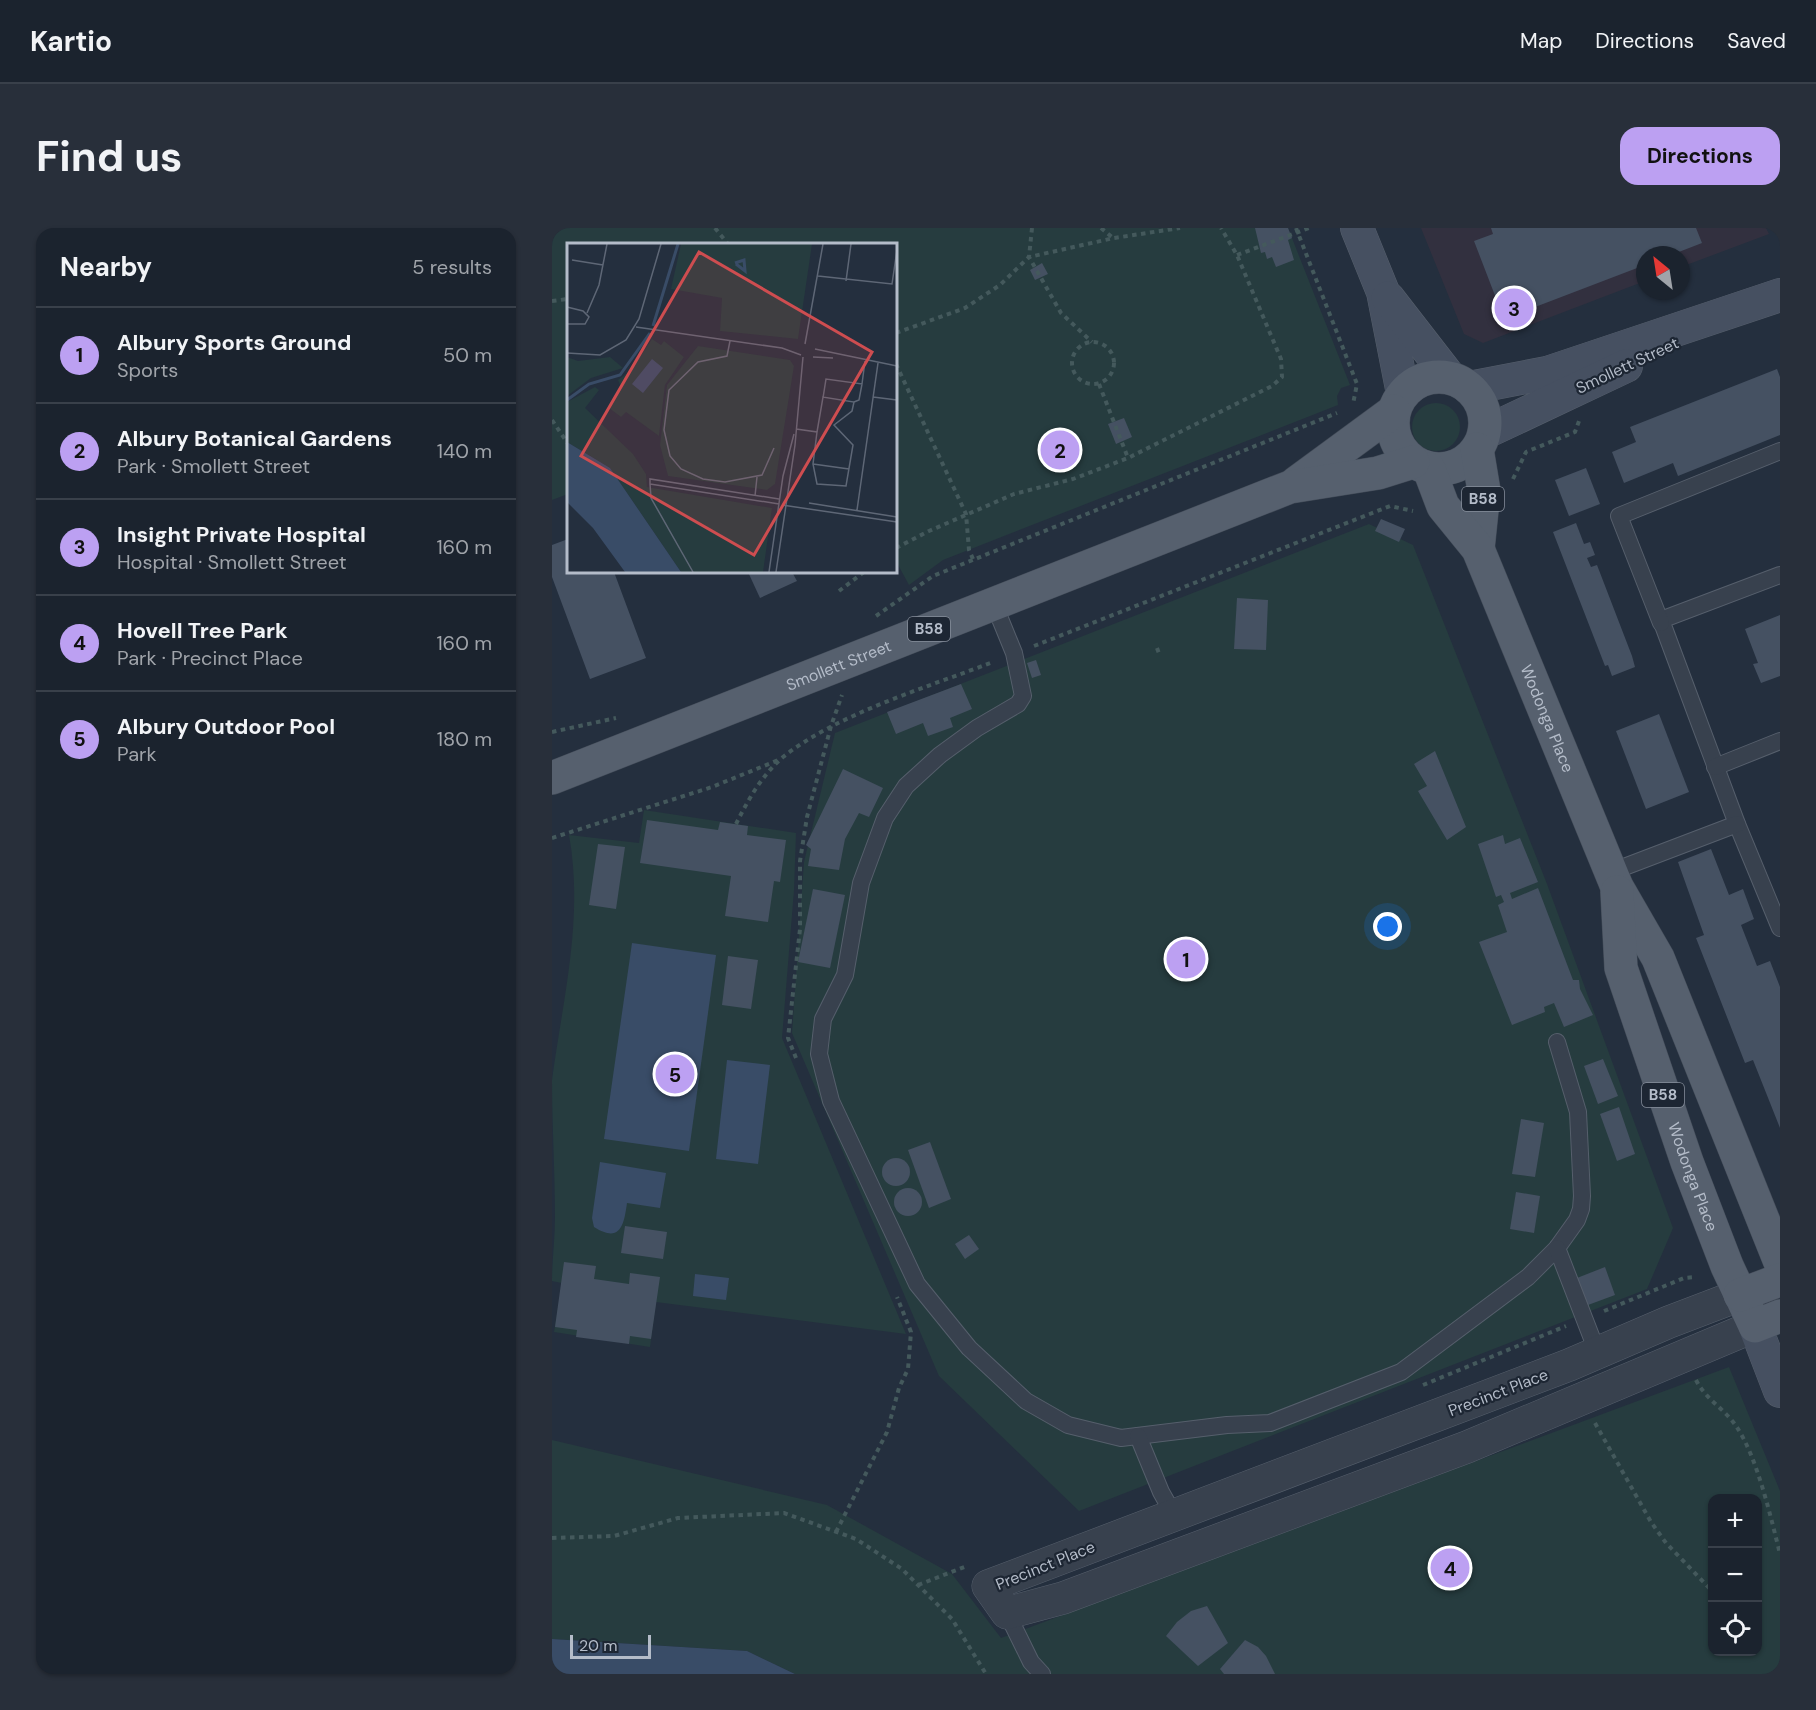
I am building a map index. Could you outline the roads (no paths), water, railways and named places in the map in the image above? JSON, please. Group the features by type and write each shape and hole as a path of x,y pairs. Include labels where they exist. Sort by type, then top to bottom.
{"main road":[{"name":"B58","path":"1424,380 1459,383 1483,409 1480,441 1464,462 1447,468 1421,465 1403,453 1395,440 1392,426 1398,403 1424,380"},
{"name":"Smollett Street","path":"1290,487 1398,403"},
{"name":"Wodonga Place","path":"1478,549 1484,491 1480,441"},
{"name":"Smollett Street","path":"560,774 1290,487 1421,465"},
{"name":"Wodonga Place","path":"1421,465 1443,506 1478,549 1614,879 1658,958 1780,1262"},
{"name":"Wodonga Place","path":"1614,879 1621,968 1687,1162 1740,1295 1767,1321"},
{"path":"1740,1295 1780,1280"}],"street":[{"path":"1357,228 1383,291 1398,403"},
{"path":"1383,291 1459,383"},
{"name":"Smollett Street","path":"1459,383 1504,384 1777,303"},
{"name":"Smollett Street","path":"1480,441 1777,303"},
{"name":"Precinct Place","path":"1740,1295 1569,1365 988,1586 1007,1613 1092,1588 1467,1447 1588,1407 1639,1374 1767,1321"},
{"name":"Wodonga Place","path":"1767,1321 1780,1391"},
{"path":"1612,1347 1639,1374"},
{"name":"Precinct Place","path":"1569,1365 1588,1407"}],"lane":[{"path":"1780,451 1619,516 1662,623 1737,824 1780,928"},
{"path":"1662,623 1660,620 1780,575"},
{"path":"994,604 1014,653 1022,700 940,755 906,786 885,818 861,883 845,975 823,1019 819,1054 831,1101 917,1284 969,1348 1026,1401 1068,1425 1121,1438 1270,1423 1401,1372 1528,1276 1557,1248 1576,1220 1581,1209 1582,1196 1578,1112 1557,1042"},
{"path":"1715,767 1780,741"},
{"path":"1614,879 1737,824"},
{"path":"1557,1248 1612,1347"},
{"path":"1138,1436 1161,1492 1174,1515"},
{"path":"1007,1613 1031,1662 1042,1674"}],"water":[{"path":"632,943 716,955 689,1151 604,1139"},
{"path":"727,1060 770,1065 758,1164 716,1159"},
{"path":"600,1162 666,1173 660,1208 627,1203 622,1224 616,1232 603,1232 594,1227 592,1218"},
{"path":"695,1274 729,1278 726,1300 693,1296"},
{"path":"552,1639 747,1651 795,1674 552,1674"}],"place":[{"name":"Insight Private Hospital","path":"1514,308"},
{"name":"Albury Botanical Gardens","path":"1060,450"},
{"name":"Albury Sports Ground","path":"1186,959"},
{"name":"Albury Outdoor Pool","path":"675,1074"},
{"name":"Hovell Tree Park","path":"1450,1568"}]}
